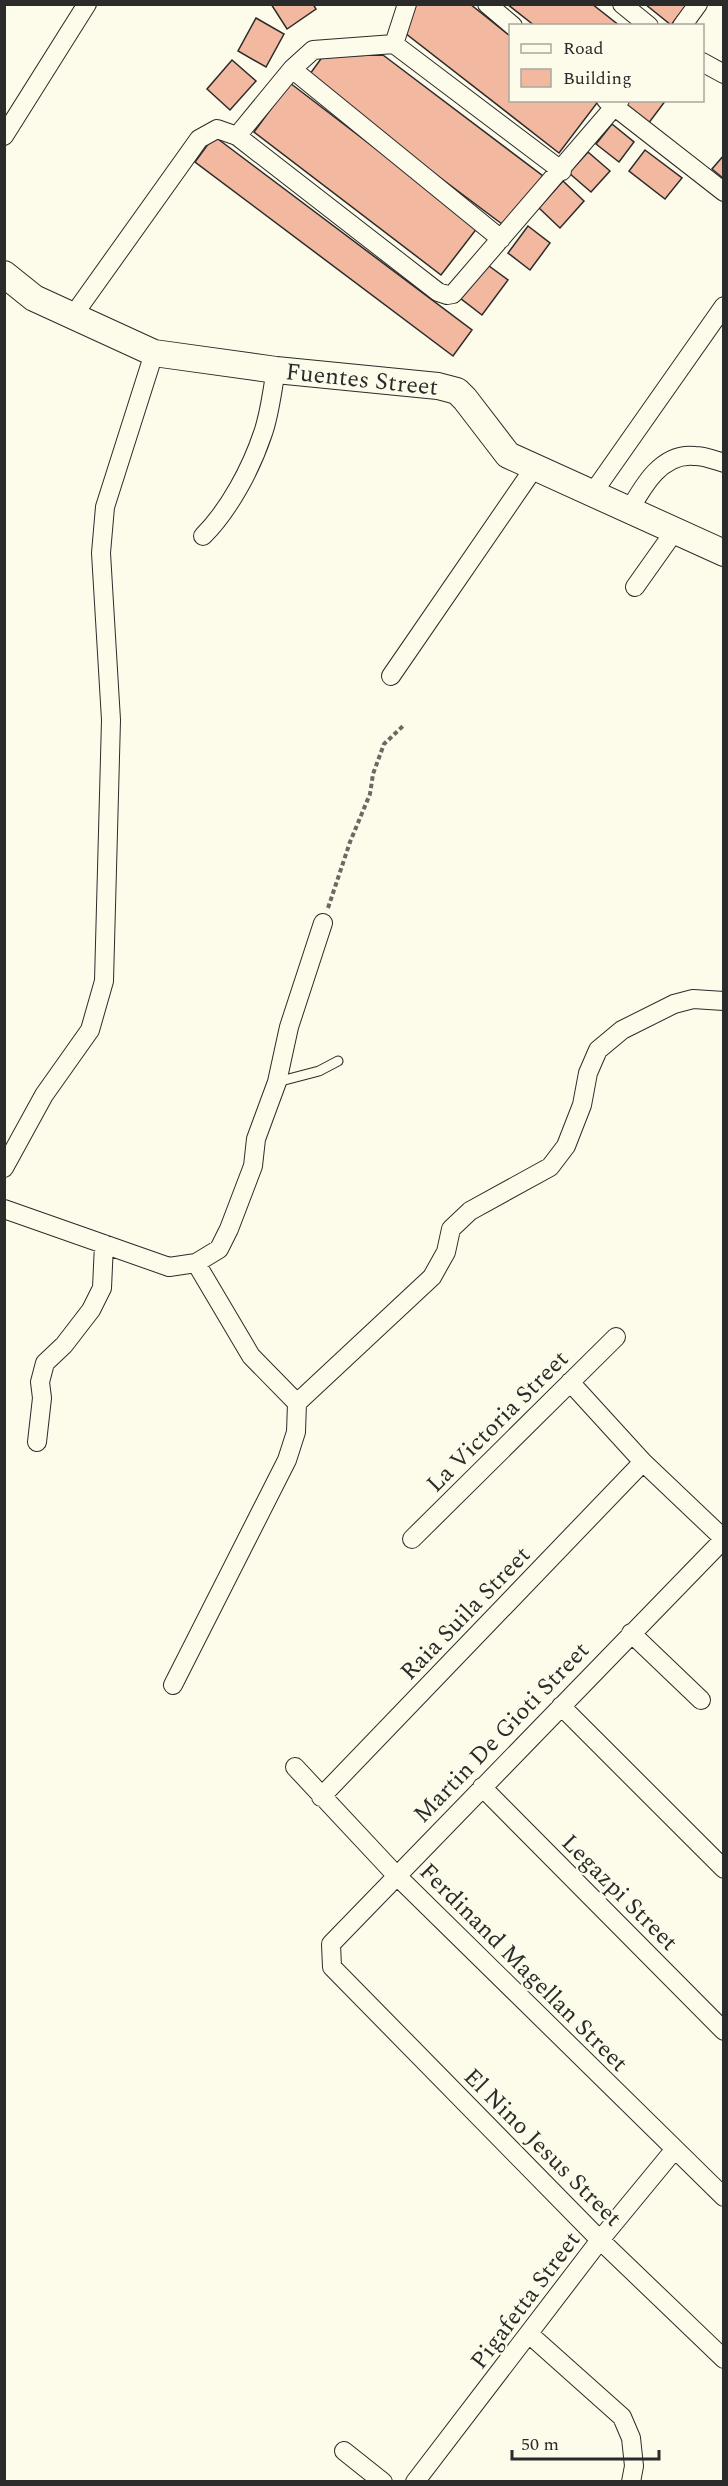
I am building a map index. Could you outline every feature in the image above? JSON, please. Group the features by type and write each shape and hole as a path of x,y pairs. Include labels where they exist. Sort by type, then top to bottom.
{"street":[{"path":"4,136 87,4"},
{"path":"394,44 407,4"},
{"path":"487,4 511,24"},
{"path":"622,4 647,24"},
{"path":"683,24 698,4"},
{"path":"237,136 292,69 313,50 394,44 562,171"},
{"path":"704,63 723,74"},
{"path":"292,69 501,239"},
{"path":"72,317 199,139 217,129 237,136 438,292 447,295 453,294 562,171 614,103 723,192"},
{"name":"Fuentes Street","path":"4,274 34,298 154,353 276,370 438,386 457,391 508,455 723,553"},
{"path":"592,494 723,306"},
{"path":"4,1168 44,1095 90,1030 104,981 111,720 101,553 105,507 154,353"},
{"path":"203,536 216,524 253,458 263,432 276,370"},
{"path":"629,511 644,484 666,462 694,455 723,463"},
{"path":"391,676 534,468"},
{"path":"635,587 674,532"},
{"path":"4,1209 169,1267 196,1263 219,1249 230,1229 253,1166 256,1139 277,1082 289,1027 323,923"},
{"path":"173,1685 287,1460 296,1431 297,1403 432,1277 446,1252 451,1229 470,1211 550,1167 566,1146 582,1105 588,1073 598,1050 622,1030 674,1004 693,999 723,1000"},
{"path":"36,1442 42,1398 40,1382 45,1363 64,1345 91,1310 102,1288 104,1244"},
{"path":"196,1263 250,1356 297,1403"},
{"name":"La Victoria Street","path":"412,1539 616,1337"},
{"path":"570,1382 643,1462 723,1539"},
{"name":"Raia Suila Street","path":"321,1797 643,1462"},
{"name":"Martin De Gioti Street","path":"332,1967 332,1944 396,1875 723,1539"},
{"path":"631,1633 701,1700"},
{"path":"561,1706 723,1869"},
{"name":"Ferdinand Magellan Street","path":"296,1767 321,1797 396,1875 723,2197"},
{"name":"Legazpi Street","path":"482,1787 723,2031"},
{"name":"El Nino Jesus Street","path":"332,1967 600,2240 723,2359"},
{"name":"Pigafetta Street","path":"415,2481 600,2240 675,2149"},
{"path":"529,2334 622,2417 631,2438 634,2466 631,2481"},
{"path":"344,2451 383,2481"}],"lane":[{"path":"277,1082 320,1071 338,1061"}],"path":[{"path":"323,923 350,842 370,794 373,774 384,744 403,726"}],"building":[{"path":"271,4 313,4 316,9 287,29"},
{"path":"415,4 470,4 509,35 509,102 597,103 559,153 405,33"},
{"path":"507,4 592,4 617,24 532,24"},
{"path":"645,4 688,4 670,24"},
{"path":"256,18 284,34 266,67 238,51"},
{"path":"383,55 543,176 506,227 307,78 323,56"},
{"path":"232,60 256,81 230,110 207,89"},
{"path":"290,83 478,227 441,275 254,132"},
{"path":"626,102 664,102 648,124 624,105"},
{"path":"612,124 634,142 619,162 596,144"},
{"path":"214,136 472,330 453,356 195,162"},
{"path":"645,150 682,178 665,199 629,171"},
{"path":"588,152 610,171 591,192 569,173"},
{"path":"724,155 724,179 712,169"},
{"path":"563,181 584,201 560,228 539,208"},
{"path":"528,226 550,243 530,270 508,253"},
{"path":"485,263 508,280 482,315 460,298"}]}
